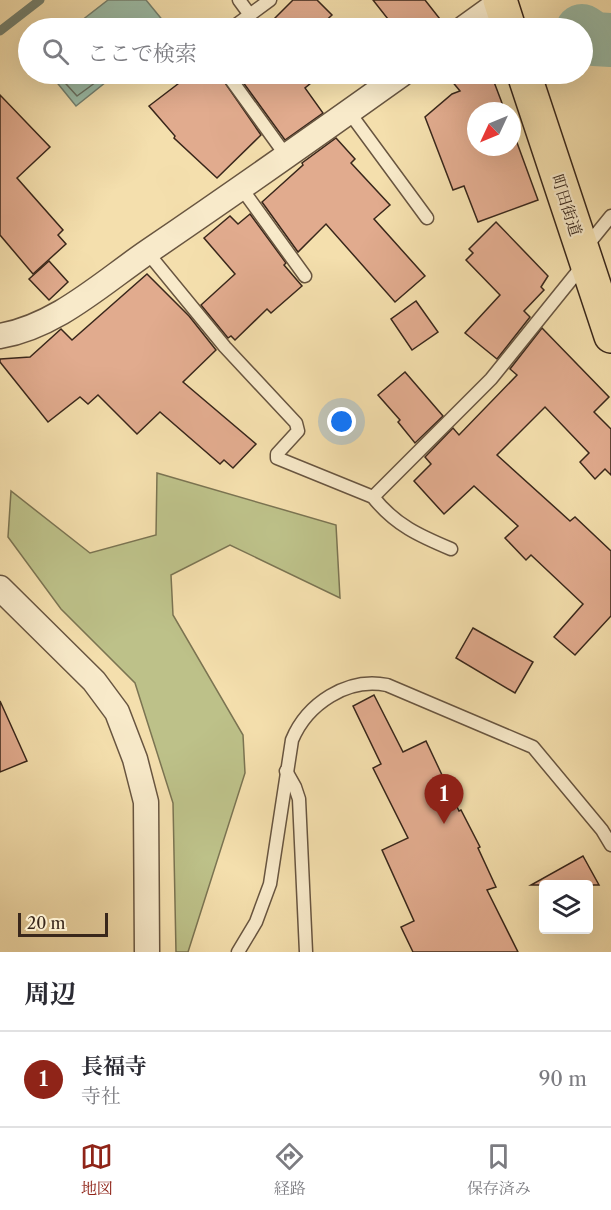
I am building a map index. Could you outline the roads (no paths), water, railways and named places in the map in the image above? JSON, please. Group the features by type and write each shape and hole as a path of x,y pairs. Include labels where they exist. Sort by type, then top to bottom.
{"main road":[{"name":"町田街道","path":"527,84 611,336"}],"street":[{"path":"486,18 503,10"},
{"path":"0,336 49,320 242,189 388,84"},
{"path":"0,588 94,681 117,712 135,759 146,802 147,952"}],"lane":[{"path":"239,0 250,15"},
{"path":"246,18 270,0"},
{"path":"234,84 287,157"},
{"path":"349,112 427,218"},
{"path":"242,189 305,276"},
{"path":"373,497 491,379 545,315 611,216"},
{"path":"147,252 225,346 296,423 298,431 277,454 277,458 373,497 382,509 410,532 452,549"},
{"path":"238,952 256,922 270,884 286,771 297,727 322,700 360,684 374,682 387,685 533,747 607,826 611,845"},
{"path":"286,771 299,799 306,952"}],"water":[{"path":"108,0 146,0 161,18 85,18"},
{"path":"58,84 104,84 76,106"}],"waterway":[{"path":"0,31 40,0"},
{"path":"593,38 611,40"}],"place":[{"name":"長福寺","path":"444,824"}]}
